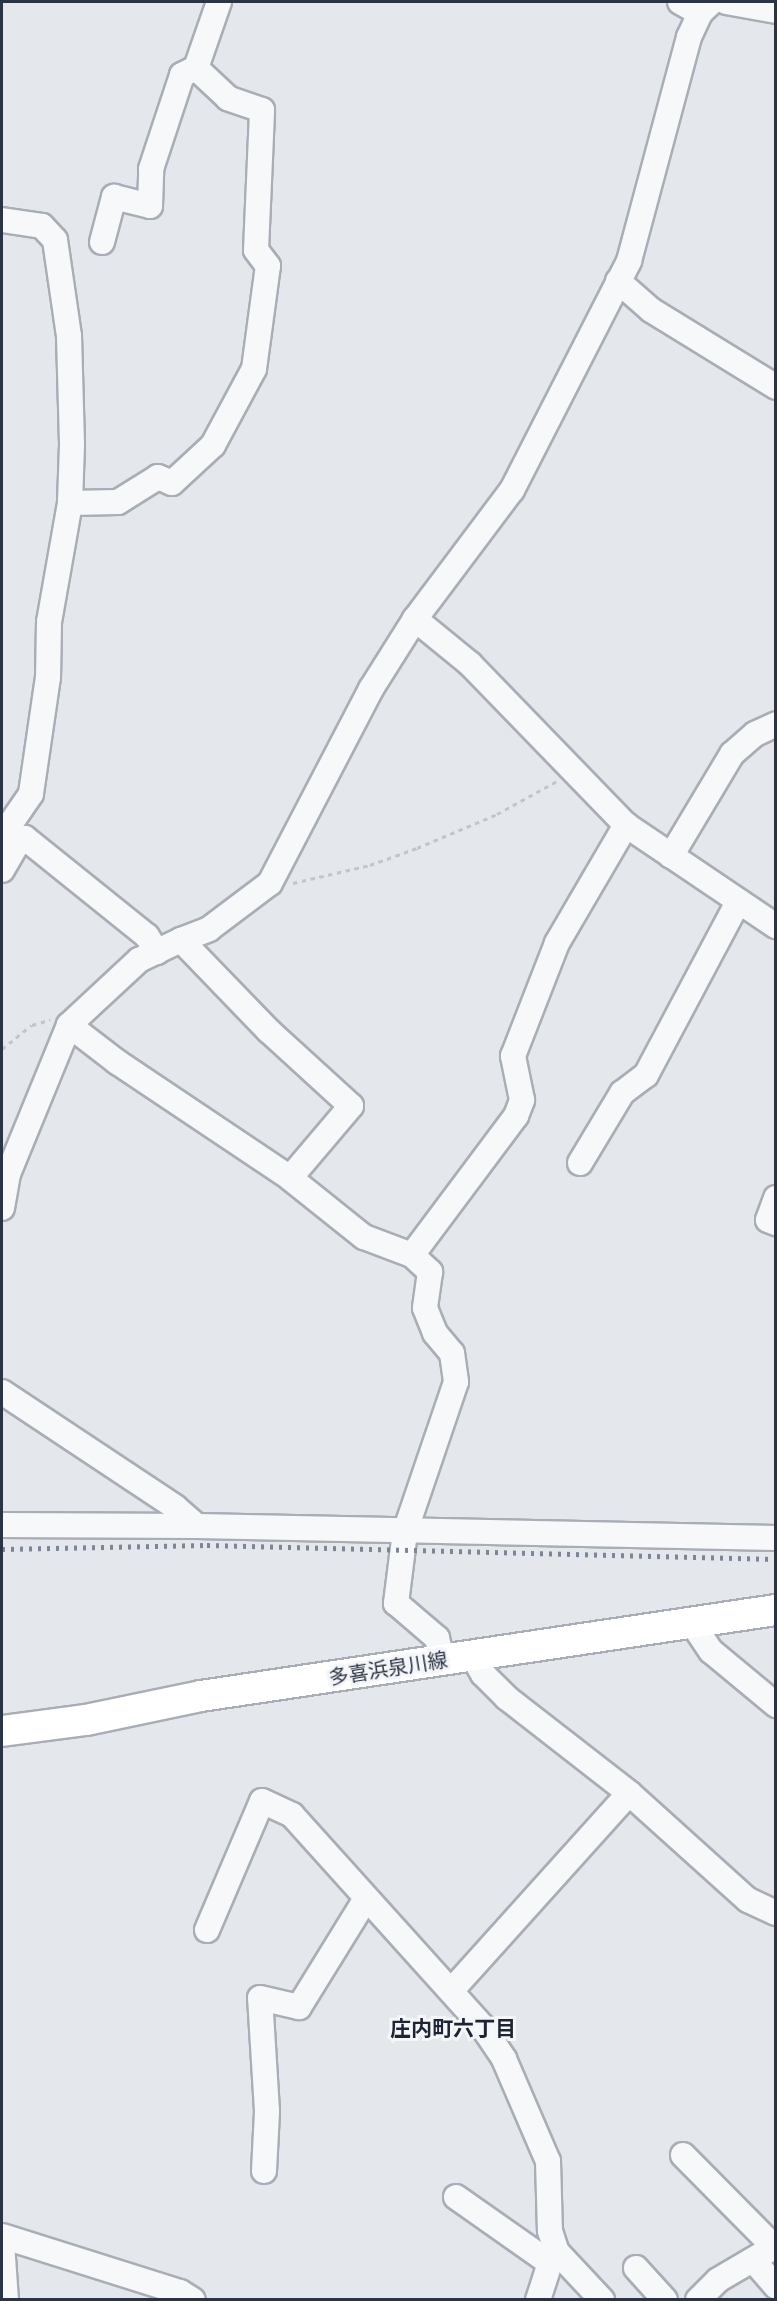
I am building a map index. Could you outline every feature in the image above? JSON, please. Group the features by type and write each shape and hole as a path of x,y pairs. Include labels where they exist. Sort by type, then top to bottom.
{"main road":[{"name":"多喜浜泉川線","path":"2,1731 472,1655 776,1610"}],"street":[{"path":"102,242 114,197 150,206 151,169 182,75 196,68 219,2"},
{"path":"726,2 776,11"},
{"path":"2,1208 8,1174 69,1025 139,960 208,929 270,884 371,689 415,619 512,490 629,261 698,5"},
{"path":"70,503 118,502 158,477 172,483 213,445 254,369 268,266 256,250 262,110 228,98 196,68"},
{"path":"2,220 42,226 55,240 69,336 70,503 49,622 48,677 31,794 2,836"},
{"path":"618,280 651,310 776,387"},
{"path":"415,619 478,672 545,739 572,773 626,825 776,926"},
{"path":"671,856 732,754 755,734 776,724"},
{"path":"412,1254 516,1116 522,1100 513,1056 557,943 626,825"},
{"path":"2,870 16,846 25,838 147,936 157,952"},
{"path":"580,1163 622,1093 646,1075 738,902"},
{"path":"181,940 269,1031 351,1106 290,1178"},
{"path":"69,1025 117,1062 290,1178 364,1237 412,1254 430,1272 424,1308 435,1333 452,1353 456,1382 405,1532 396,1603 437,1638 442,1660"},
{"path":"776,1198 768,1220 776,1223"},
{"path":"2,1392 175,1507 197,1527"},
{"path":"2,1525 776,1538"},
{"path":"692,1623 711,1651 776,1705"},
{"path":"472,1655 483,1674 507,1698 629,1793 747,1900 776,1913"},
{"path":"451,1991 629,1793"},
{"path":"207,1930 262,1801 304,1826 365,1900 482,2026 504,2059 548,2161 550,2231 554,2258 538,2300"},
{"path":"264,2171 267,2111 260,1998 299,2007 365,1900"},
{"path":"682,2155 775,2246 718,2280 698,2300"},
{"path":"456,2198 554,2258 602,2300"},
{"path":"2,2236 180,2292 193,2300"},
{"path":"2,2243 5,2287"},
{"path":"753,2260 776,2286"},
{"path":"636,2268 665,2300"}],"path":[{"path":"270,884 282,885 359,867 417,848 497,814 572,773"},
{"path":"2,1049 40,1022 48,1019 69,1025"}],"railway":[{"path":"2,1549 207,1545 776,1559"}],"district":[{"name":"庄内町六丁目","path":"453,2028"}]}
